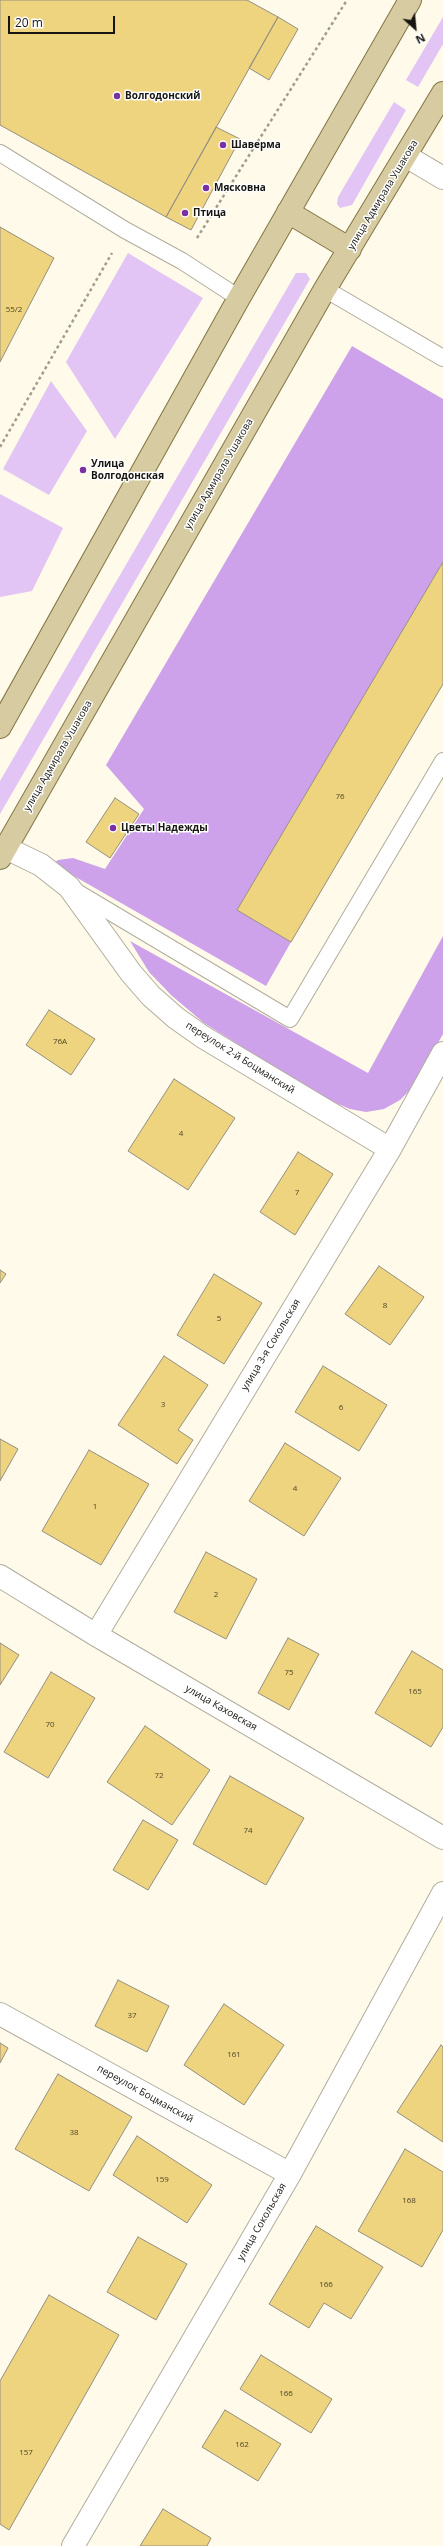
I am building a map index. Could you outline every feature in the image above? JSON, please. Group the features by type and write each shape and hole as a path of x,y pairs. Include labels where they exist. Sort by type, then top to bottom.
{"main road":[{"path":"0,727 239,298 410,0"},
{"name":"улица Адмирала Ушакова","path":"3,853 325,289 443,93"},
{"path":"288,212 350,249"}],"street":[{"path":"406,156 443,178"},
{"name":"переулок 2-й Боцманский","path":"3,853 41,865 69,887 131,973 151,996 176,1018 203,1038 390,1149"},
{"name":"улица 3-я Сокольская","path":"96,1635 390,1149 443,1053"},
{"name":"улица Каховская","path":"0,1576 96,1635 443,1838"},
{"name":"улица Сокольская","path":"73,2546 290,2174 443,1893"},
{"name":"переулок Боцманский","path":"0,2014 290,2174"}],"lane":[{"path":"0,152 125,230 182,261 239,298"},
{"path":"325,289 443,358"},
{"path":"69,887 290,1019 443,760"}],"path":[{"path":"182,261 348,0"},
{"path":"0,447 125,230"}],"shaded area":[{"path":"443,17 443,44 418,87 406,80"},
{"path":"394,102 406,110 352,205 340,208 337,204 338,197"},
{"path":"128,253 203,298 115,439 66,362"},
{"path":"296,273 306,273 310,279 0,814 0,781"},
{"path":"352,346 443,399 443,562 237,910 291,942 266,986 53,864 58,860 73,858 105,869 144,809 106,765"},
{"path":"51,381 87,431 49,495 3,469"},
{"path":"0,494 63,528 32,591 0,597"},
{"path":"443,936 443,1034 414,1086 400,1100 384,1109 366,1112 350,1109 324,1098 204,1023 171,995 149,972 130,941 368,1073"}],"building":[{"name":"Волгодонский","path":"0,0 247,0 278,17 166,217 0,125"},
{"path":"278,17 298,29 269,80 249,68"},
{"path":"216,127 240,139 191,230 166,217"},
{"path":"0,227 54,258 0,362"},
{"path":"443,562 443,684 291,942 237,910"},
{"path":"115,798 139,814 110,858 86,842"},
{"path":"49,1010 95,1039 71,1075 26,1045"},
{"path":"174,1079 235,1118 188,1190 128,1151"},
{"path":"298,1152 333,1174 295,1235 260,1212"},
{"path":"379,1266 424,1297 390,1345 345,1314"},
{"path":"0,1270 6,1274 0,1283"},
{"path":"214,1274 262,1303 224,1364 177,1335"},
{"path":"164,1356 208,1385 178,1430 193,1440 177,1464 118,1425"},
{"path":"323,1366 387,1405 359,1451 295,1412"},
{"path":"0,1439 18,1449 0,1481"},
{"path":"285,1443 341,1478 304,1536 249,1501"},
{"path":"89,1450 149,1484 101,1565 42,1531"},
{"path":"206,1552 257,1579 226,1639 174,1612"},
{"path":"288,1638 319,1654 289,1710 258,1693"},
{"path":"0,1643 19,1655 0,1685"},
{"path":"412,1651 443,1670 443,1727 431,1747 375,1713"},
{"path":"51,1672 95,1698 48,1778 4,1752"},
{"path":"145,1726 210,1770 172,1825 107,1782"},
{"path":"230,1776 304,1818 266,1885 193,1844"},
{"path":"143,1820 178,1840 148,1890 113,1870"},
{"path":"118,1980 169,2006 147,2052 95,2026"},
{"path":"224,2004 284,2045 244,2105 184,2065"},
{"path":"0,2043 8,2048 0,2063"},
{"path":"441,2045 443,2047 443,2142 397,2112"},
{"path":"58,2074 132,2117 89,2191 15,2149"},
{"path":"137,2136 212,2185 187,2223 113,2175"},
{"path":"405,2149 443,2172 443,2230 422,2267 358,2231"},
{"path":"316,2226 383,2267 351,2319 324,2303 309,2328 269,2304"},
{"path":"138,2237 187,2264 156,2320 107,2292"},
{"path":"49,2295 119,2335 9,2530 0,2524 0,2381"},
{"path":"261,2355 332,2399 311,2433 240,2389"},
{"path":"225,2410 281,2444 258,2481 202,2447"},
{"path":"163,2509 211,2538 207,2546 140,2546"}],"place":[{"name":"Волгодонский","path":"117,96"},
{"name":"Шаверма","path":"223,145"},
{"name":"Мясковна","path":"206,188"},
{"name":"Птица","path":"185,213"},
{"name":"Улица Волгодонская","path":"83,470"},
{"name":"Цветы Надежды","path":"113,828"}]}
